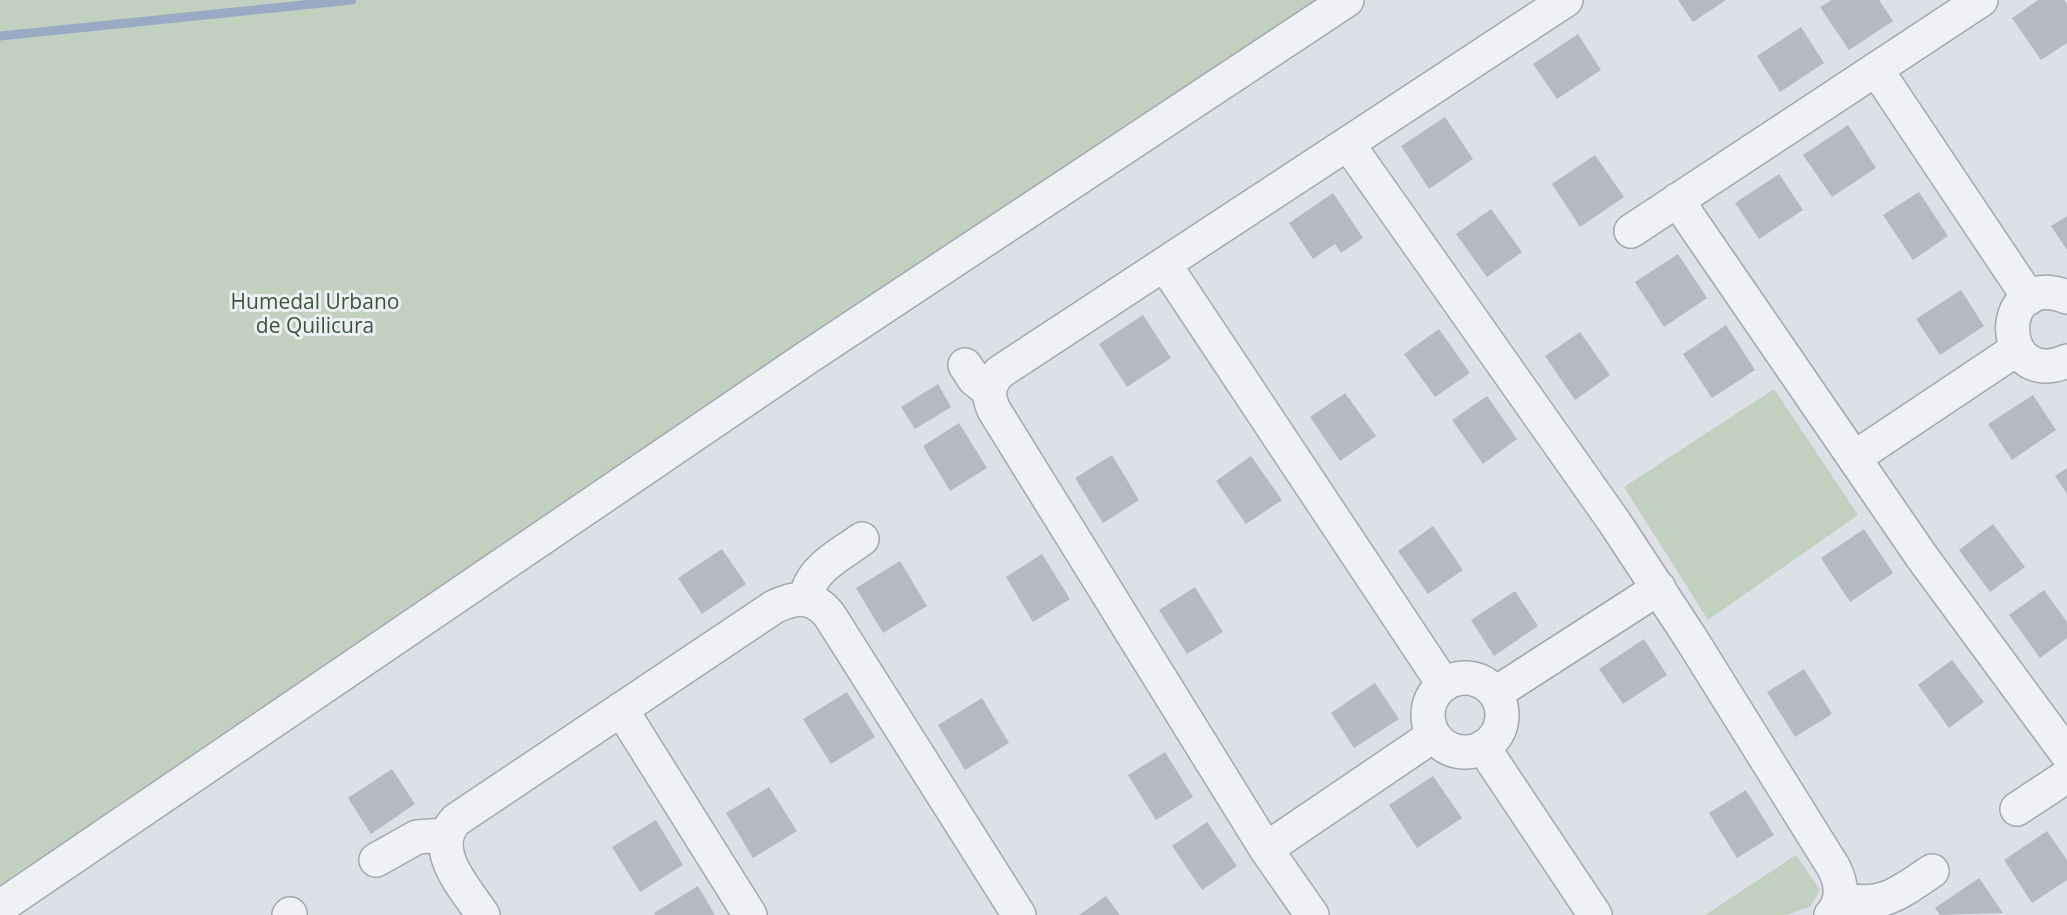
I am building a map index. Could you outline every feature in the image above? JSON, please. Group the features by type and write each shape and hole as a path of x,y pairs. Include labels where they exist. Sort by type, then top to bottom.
{"street":[{"path":"0,907 808,357 1347,0"},
{"path":"989,392 1000,372 1566,0"},
{"path":"1631,231 1981,0"},
{"path":"1876,69 2029,298"},
{"path":"1348,144 1659,588 1834,868 1839,878 1835,907 1853,902 1879,902 1890,898 1932,871"},
{"path":"1677,200 1928,566 2067,754"},
{"path":"1165,264 1444,686"},
{"path":"2067,297 2048,292 2029,298 2021,304 2012,321 2011,331 2017,349 2031,362 2050,366 2067,361"},
{"path":"1854,458 2017,349"},
{"path":"964,365 974,379 989,392 994,410 1266,849 1312,915"},
{"path":"806,598 808,587 816,574 862,539"},
{"path":"1496,693 1659,588"},
{"path":"483,915 452,866 444,844 450,826 464,813 774,607 806,598 824,608 830,616 1019,915"},
{"path":"1452,680 1481,681 1496,693 1500,703 1502,724 1498,733 1483,747 1473,751 1451,749 1434,735 1430,727 1429,708 1437,692 1452,680"},
{"path":"621,709 750,915"},
{"path":"1266,849 1434,735"},
{"path":"1483,747 1595,915"},
{"path":"2017,809 2067,776"},
{"path":"376,860 417,837 445,836"}],"green space":[{"name":"Humedal Urbano de Quilicura","path":"0,0 1362,0 0,899"},
{"path":"1774,389 1858,515 1708,620 1624,487"},
{"path":"1796,855 1820,890 1811,906 1787,915 1705,915"}],"building":[{"path":"1678,0 1726,0 1693,22"},
{"path":"1832,0 1879,0 1893,21 1849,50 1820,7"},
{"path":"2038,0 2064,0 2067,4 2067,43 2041,60 2012,18"},
{"path":"1801,27 1824,63 1780,92 1757,56"},
{"path":"1578,34 1601,70 1557,99 1533,64"},
{"path":"1445,117 1473,159 1429,189 1401,146"},
{"path":"1848,125 1876,168 1832,197 1803,155"},
{"path":"1595,155 1624,197 1580,227 1552,184"},
{"path":"1779,174 1803,210 1759,239 1735,203"},
{"path":"1919,192 1948,236 1913,260 1883,215"},
{"path":"1333,193 1363,238 1341,253 1335,244 1313,259 1289,223"},
{"path":"1491,209 1522,252 1487,277 1456,234"},
{"path":"2067,216 2067,250 2051,226"},
{"path":"1678,254 1707,298 1664,327 1635,282"},
{"path":"1961,290 1984,326 1940,355 1916,319"},
{"path":"1143,315 1171,358 1127,387 1099,344"},
{"path":"1726,325 1755,370 1712,398 1683,354"},
{"path":"1439,329 1470,373 1435,397 1404,354"},
{"path":"1580,332 1610,375 1575,400 1545,356"},
{"path":"938,384 951,407 915,429 901,407"},
{"path":"1345,393 1376,436 1340,461 1310,417"},
{"path":"2033,395 2056,430 2012,460 1988,424"},
{"path":"1487,396 1517,439 1483,464 1452,420"},
{"path":"959,423 987,468 950,491 923,446"},
{"path":"1112,455 1139,500 1103,523 1075,478"},
{"path":"1251,456 1282,500 1246,524 1216,481"},
{"path":"2067,468 2067,494 2055,476"},
{"path":"1993,524 2025,567 1990,592 1959,550"},
{"path":"1433,526 1463,570 1428,594 1398,551"},
{"path":"1864,529 1893,573 1850,602 1821,558"},
{"path":"722,549 746,584 702,614 678,578"},
{"path":"1042,554 1070,599 1033,622 1006,577"},
{"path":"900,561 927,606 883,633 856,588"},
{"path":"1195,587 1223,632 1187,654 1159,610"},
{"path":"2044,590 2067,622 2067,638 2040,658 2009,615"},
{"path":"1515,591 1538,626 1494,656 1471,620"},
{"path":"1644,639 1667,675 1623,704 1599,669"},
{"path":"1952,660 1984,702 1949,728 1918,685"},
{"path":"1804,669 1832,714 1795,737 1767,692"},
{"path":"1375,683 1399,719 1354,748 1331,713"},
{"path":"847,692 875,737 831,764 803,719"},
{"path":"982,698 1009,743 965,770 938,725"},
{"path":"1165,752 1193,797 1156,820 1128,775"},
{"path":"392,769 415,804 371,834 348,798"},
{"path":"1433,776 1462,818 1417,848 1389,805"},
{"path":"769,787 797,831 753,858 726,813"},
{"path":"1746,790 1774,835 1737,858 1709,813"},
{"path":"656,820 683,865 640,892 612,847"},
{"path":"1207,822 1237,866 1202,890 1172,846"},
{"path":"2047,831 2067,860 2067,880 2032,903 2004,860"},
{"path":"1979,878 2003,913 1940,915 1935,908"},
{"path":"698,886 715,915 655,915 654,913"},
{"path":"1106,896 1120,915 1079,915"}],"waterway":[{"path":"0,36 352,0"}]}
